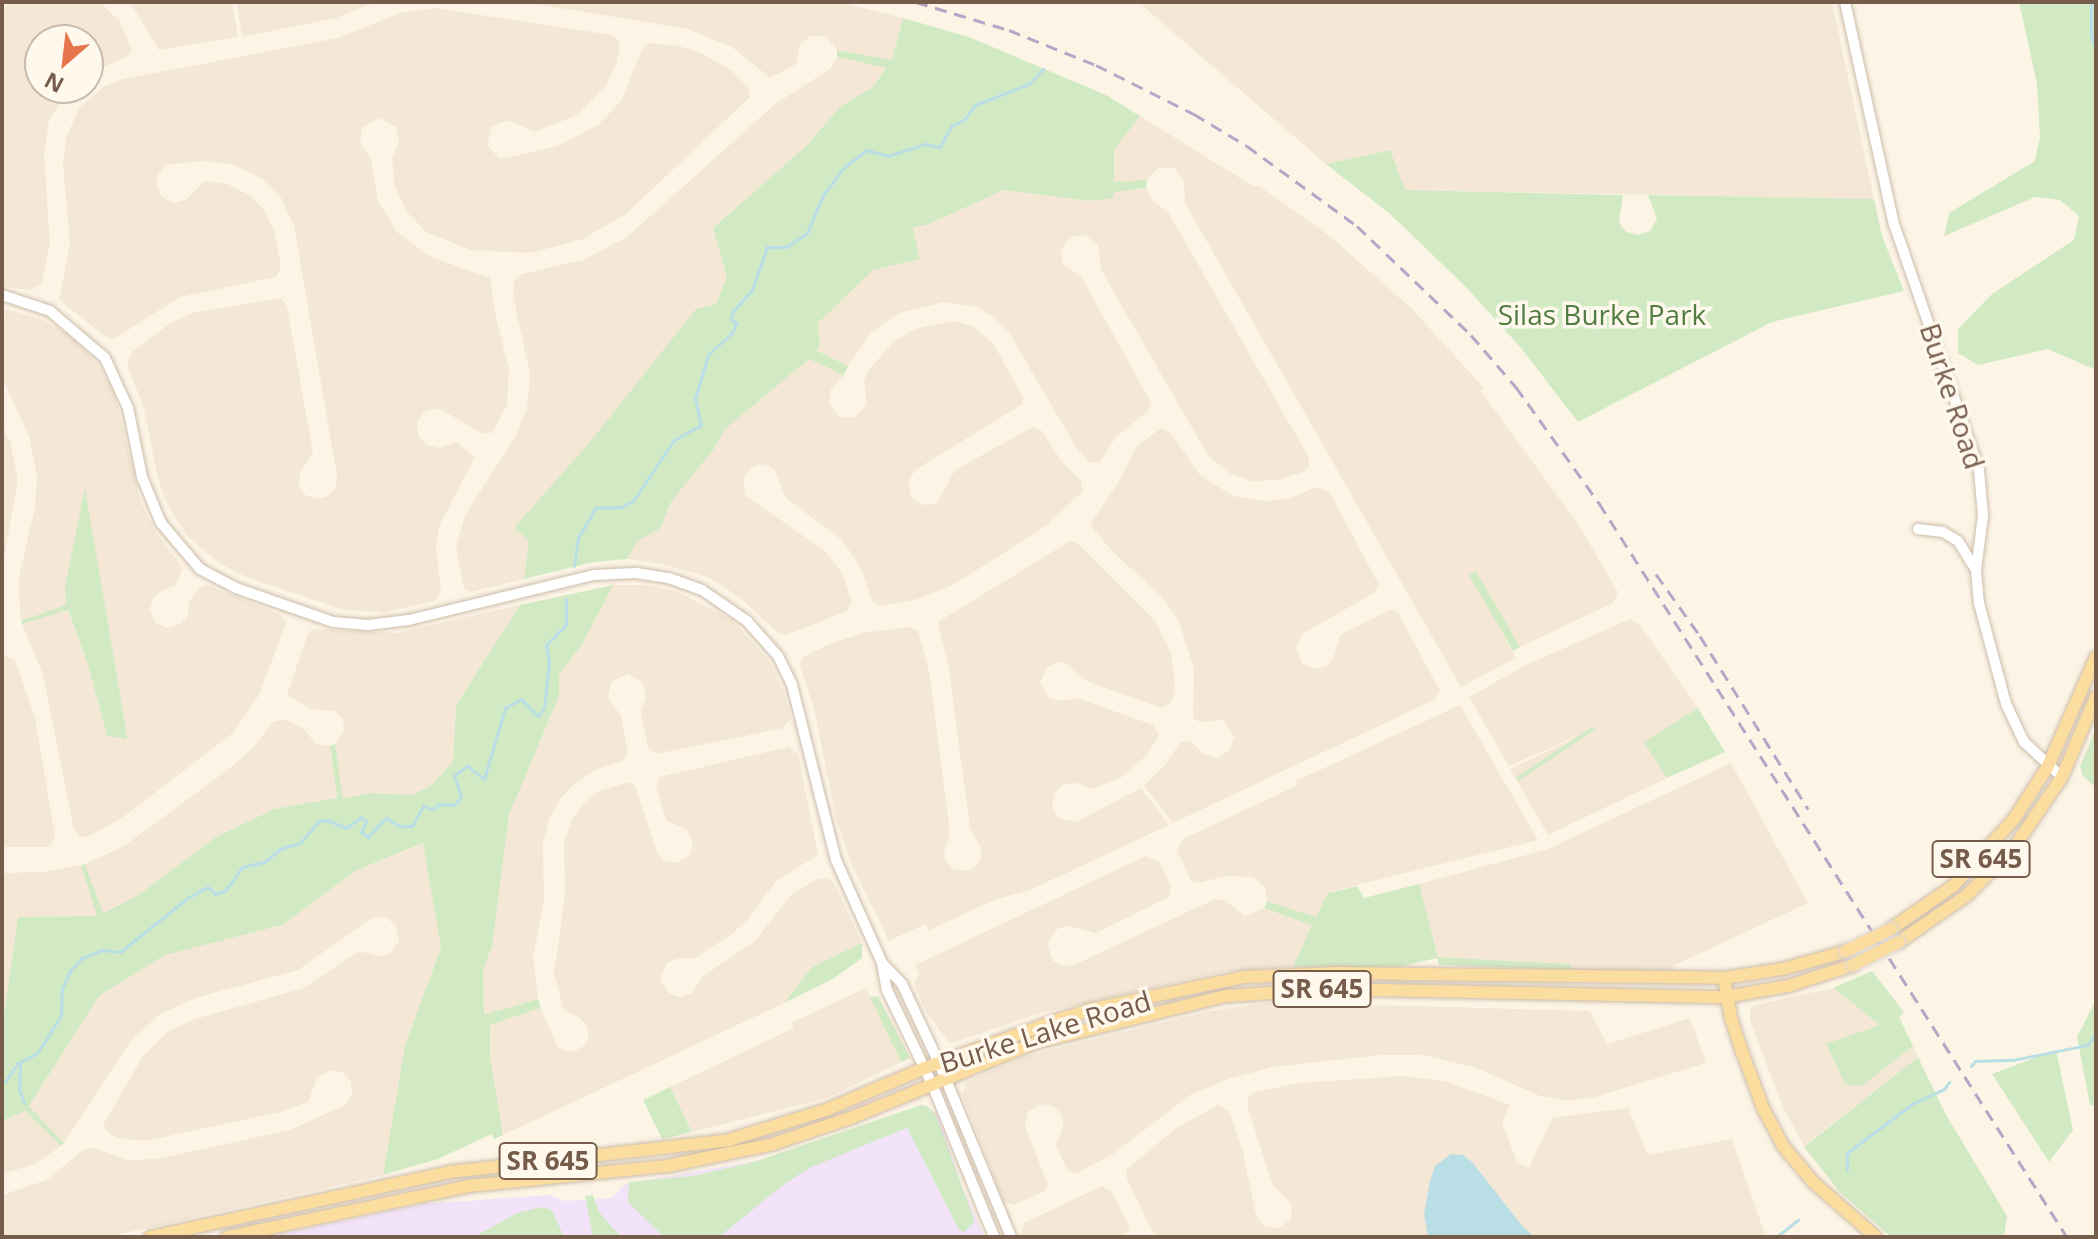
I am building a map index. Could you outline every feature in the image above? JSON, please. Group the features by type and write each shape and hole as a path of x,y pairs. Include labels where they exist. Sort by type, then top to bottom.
{"main road":[{"name":"Burke Lake Road","path":"150,1237 450,1172 729,1140 826,1110 925,1068 1092,1009 1244,977 1337,973 1724,978 1783,969 1846,951 1891,929 1953,886 1985,855 2014,819 2048,766 2096,657"},
{"name":"Burke Lake Road","path":"227,1237 469,1186 626,1171 725,1155 822,1128 1058,1036 1197,1002 1255,993 1332,989 1726,997 1797,984 1853,965 1899,942 1946,912 1998,865 2028,829 2062,777 2096,697"},
{"path":"1724,978 1726,997 1763,1108 1783,1146 1814,1183 1876,1237"}],"street":[{"name":"Burke Road","path":"1845,2 1894,224 1979,470 1983,516 1976,570 1979,603 2006,704 2024,742 2062,777"},
{"path":"2,295 50,311 78,331 105,358 123,394 142,477 161,523 200,569 236,588 322,619 368,625 409,620 593,575 636,573 687,584 734,610 778,656 792,685 829,840 882,963 887,990 932,1084 994,1237"},
{"path":"1918,529 1943,532 1958,541 1976,570"},
{"path":"882,963 902,984 946,1079 1011,1237"}],"shaded area":[{"path":"13,2 99,2 119,20 132,50 127,57 104,66 104,24 24,24 24,104 60,104 49,120 44,155 50,244 41,284 31,290 2,287 2,9"},
{"path":"130,2 232,2 238,37 159,50"},
{"path":"237,2 375,2 336,18 242,37"},
{"path":"524,2 840,2 903,18 892,60 837,50 826,36 810,36 800,45 796,64 770,78 732,47 687,29"},
{"path":"1138,2 1832,2 1874,199 1405,190 1389,150 1326,164"},
{"path":"435,8 612,35 620,42 617,62 607,84 577,115 534,132 508,120 492,126 487,145 500,159 558,146 598,125 622,100 642,49 649,43 679,46 703,54 731,70 749,88 750,97 626,214 583,239 531,253 470,250 426,232 407,212 395,187 392,158 399,141 396,127 379,118 362,128 360,143 371,159 378,201 397,232 431,257 490,278 509,369 507,405 492,433 482,433 438,408 424,412 417,423 418,435 426,445 439,448 456,442 475,457 439,526 436,551 441,590 435,601 384,612 344,610 246,577 219,563 187,536 167,504 157,475 144,408 127,365 132,352 169,324 192,313 281,298 287,306 313,453 300,472 299,485 305,495 317,499 328,496 336,487 337,476 294,226 281,198 261,178 232,164 200,161 166,165 159,173 156,184 162,197 174,203 187,199 205,181 228,184 251,196 264,210 274,230 281,267 276,277 180,297 114,339 105,336 59,300 70,243 63,164 66,138 79,108 84,104 104,104 105,86 123,79 338,38 400,13"},
{"path":"837,57 886,67 872,88 841,106 806,146 713,228 727,277 716,304 514,528 529,541 524,579 471,592 464,590 456,548 465,515 517,434 527,408 530,374 513,296 515,279 522,274 583,260 627,237 775,104 830,69"},
{"path":"1140,116 1253,186 1259,186 1331,237 1412,309 1484,388 1480,390 1578,524 1618,592 1613,603 1520,647 1477,572 1470,574 1516,658 1461,687 1185,203 1184,180 1174,168 1158,168 1147,180 1114,183 1114,150"},
{"path":"1146,188 1152,200 1168,212 1308,456 1309,465 1305,471 1277,480 1252,481 1231,474 1209,457 1101,270 1098,245 1085,235 1074,236 1066,242 1061,252 1062,263 1082,278 1151,402 1148,411 1116,437 1100,462 1089,462 1076,447 1008,331 977,307 944,302 899,313 870,334 848,366 816,350 820,345 818,324 825,312 873,270 920,259 912,228 929,224 1004,190 1088,201 1114,192"},
{"path":"5,309 41,319 68,334 95,360 114,391 141,503 157,534 183,568 175,586 153,598 150,610 155,622 167,628 181,624 188,615 190,600 199,588 206,585 280,614 286,623 259,695 233,733 122,818 87,837 79,836 74,830 43,675 22,624 67,609 88,665 107,736 127,738 85,491 65,587 66,606 21,621 18,582 35,507 37,475 29,436 2,377"},
{"path":"953,321 972,326 993,343 1023,397 1023,404 915,470 908,483 911,497 923,505 937,503 955,470 1033,427 1042,431 1062,462 1081,481 1083,491 1046,526 953,585 918,599 880,606 872,601 861,568 842,540 786,498 774,469 764,464 754,466 743,478 745,495 825,551 842,573 852,601 847,611 786,635 778,633 739,597 709,578 667,565 627,559 638,541 661,528 671,502 714,449 723,430 809,359 844,375 831,389 829,403 838,416 853,418 867,405 864,381 868,371 893,342 915,329"},
{"path":"2,426 10,441 18,480 2,569"},
{"path":"1161,428 1170,432 1200,475 1233,496 1265,501 1290,498 1317,487 1330,493 1379,585 1374,593 1302,634 1296,649 1303,664 1314,669 1327,666 1334,657 1340,635 1392,609 1399,614 1440,691 1434,700 1173,823 1144,786 1164,766 1180,743 1191,741 1203,754 1217,758 1230,750 1234,736 1223,720 1200,722 1193,718 1194,669 1179,621 1161,596 1113,552 1090,525 1119,481 1136,447"},
{"path":"1070,541 1078,544 1156,622 1171,653 1175,688 1171,703 1161,708 1084,680 1066,663 1057,662 1047,667 1040,683 1049,698 1060,701 1077,698 1153,725 1159,735 1147,755 1122,777 1092,789 1076,783 1064,784 1054,793 1052,807 1060,819 1076,822 1141,788 1169,825 1028,891 997,899 929,930 925,924 889,941 852,866 836,818 814,709 800,666 802,658 827,645 863,633 910,627 918,631 929,671 950,831 943,857 954,870 971,870 980,861 982,849 970,829 949,670 938,622"},
{"path":"613,585 646,585 676,591 732,620 769,661 783,690 791,719 783,728 656,754 648,747 641,713 646,695 643,683 628,674 612,681 608,697 621,716 628,754 622,761 595,770 574,784 560,799 549,819 543,844 544,901 533,958 538,999 484,1016 483,971 492,946 509,815 559,696 559,675 583,643"},
{"path":"520,605 456,705 453,761 433,784 413,795 372,793 342,798 335,744 345,729 342,718 335,711 311,709 287,695 312,629 396,633"},
{"path":"1630,619 1640,625 1698,708 1645,742 1667,778 1548,835 1510,769 1594,729 1509,766 1469,697 1526,665"},
{"path":"2,657 15,660 35,717 55,836 50,847 2,847"},
{"path":"1460,705 1538,840 1329,892 1316,917 1267,901 1265,887 1253,877 1226,876 1199,883 1191,881 1177,851 1183,839 1298,785 1296,781"},
{"path":"285,719 304,729 316,744 330,746 337,798 274,809 216,837 137,896 102,913 85,864 124,846 226,771 251,750 273,722"},
{"path":"788,747 798,754 818,855 776,881 748,919 732,934 695,958 676,959 666,964 660,980 670,994 680,997 692,993 702,977 755,941 791,895 816,880 827,878 834,883 862,943 812,967 784,1003 503,1135 490,1056 490,1025 541,1008 558,1048 572,1052 584,1046 589,1036 587,1026 580,1018 564,1010 554,974 565,895 564,842 571,821 583,804 599,791 629,782 635,786 657,852 664,861 676,863 690,855 693,841 686,829 666,820 656,786 660,777"},
{"path":"1731,763 1808,903 1673,966 1675,974 1572,970 1569,964 1438,957 1419,884 1548,849"},
{"path":"424,843 441,948 405,1045 383,1175 107,1237 2,1237 2,1195 47,1180 84,1149 95,1148 127,1160 157,1159 290,1130 345,1105 352,1094 351,1082 343,1073 331,1070 317,1078 308,1102 280,1112 145,1141 119,1138 107,1132 103,1125 143,1056 167,1032 195,1019 304,988 359,951 378,956 389,954 399,941 396,925 385,917 372,918 298,970 195,998 160,1014 130,1042 64,1143 29,1106 99,996 165,955 282,925 357,870"},
{"path":"1146,856 1160,862 1171,887 1169,897 1096,933 1069,926 1057,929 1047,944 1053,961 1064,966 1074,965 1215,899 1225,900 1245,916 1264,908 1313,925 1293,967 1223,972 1037,1014 950,1044 927,1013 914,984 919,974 915,965"},
{"path":"81,865 98,916 18,917 2,1030 2,873 42,872"},
{"path":"866,988 901,1062 827,1098 692,1132 670,1087 794,1028 791,1023"},
{"path":"1833,988 1880,1025 1862,1086 1913,1046 1918,1057 1804,1146 1782,1105 1750,1020 1750,1010 1755,1005"},
{"path":"1273,1002 1590,1011 1607,1044 1690,1018 1706,1063 1595,1097 1569,1101 1540,1096 1474,1067 1422,1055 1380,1055 1273,1067 1228,1079 1190,1095 1113,1154 1075,1174 1067,1170 1056,1145 1063,1127 1062,1115 1053,1106 1040,1104 1028,1112 1025,1126 1048,1185 1043,1192 1013,1205 1003,1200 962,1095 968,1081 1026,1056 1211,1011"},
{"path":"1402,1076 1445,1081 1510,1105 1502,1123 1517,1162 1529,1168 1552,1118 1628,1108 1648,1155 1732,1139 1766,1237 1155,1237 1127,1179 1126,1170 1176,1128 1218,1105 1229,1111 1243,1152 1256,1215 1264,1226 1279,1228 1291,1219 1292,1204 1273,1186 1247,1105 1248,1097 1254,1092 1300,1083"},
{"path":"929,1108 939,1116 962,1186 985,1237 267,1237 422,1204 549,1195 565,1201 612,1198 625,1184 812,1151"},
{"path":"25,1111 61,1146 35,1164 2,1174 2,1121"},
{"path":"1102,1186 1111,1191 1130,1227 1125,1237 1020,1237 1024,1223"}],"green space":[{"path":"2019,2 2096,2 2096,370 2048,349 1978,365 1958,353 1958,329 1992,294 2074,240 2079,216 2060,200 2035,197 1944,236 1949,213 2035,161 2040,137 2037,84"},
{"path":"903,18 969,37 1106,95 1140,116 1114,150 1114,182 1147,180 1146,188 1114,192 1113,198 1088,201 1004,190 929,224 913,228 920,259 873,270 818,323 820,345 816,350 848,366 844,375 809,359 724,430 714,449 671,502 661,528 638,541 627,559 594,562 524,579 529,541 514,528 590,442 696,309 716,304 727,277 713,228 806,146 841,106 872,88 886,68 837,57 837,50 892,60"},
{"name":"Silas Burke Park","path":"1390,150 1405,190 1623,195 1619,223 1626,232 1638,235 1650,231 1657,219 1648,195 1874,199 1882,236 1904,291 1772,322 1578,422 1521,348 1466,287 1390,214 1326,164"},
{"path":"85,488 127,739 107,736 88,665 68,610 22,624 21,621 66,605 65,587"},
{"path":"1476,571 1520,647 1513,651 1469,575"},
{"path":"613,585 583,643 559,675 559,696 509,815 492,946 483,971 484,1015 538,999 541,1008 490,1025 490,1056 503,1135 494,1139 492,1134 438,1159 383,1175 405,1045 441,948 423,843 357,870 282,925 165,955 99,996 29,1106 64,1143 61,1146 25,1111 2,1121 2,1030 18,917 97,916 81,865 85,864 103,913 137,896 216,837 274,809 337,798 330,746 335,744 343,798 372,793 413,795 433,784 453,761 456,705 520,605"},
{"path":"1698,708 1725,752 1667,778 1644,742"},
{"path":"1593,726 1595,729 1518,781 1516,778"},
{"path":"2096,728 2096,788 2083,776 2080,767"},
{"path":"1419,884 1438,957 1569,964 1572,970 1439,965 1437,958 1389,969 1293,967 1312,925 1264,908 1267,901 1316,917 1328,893 1357,886 1364,898"},
{"path":"862,943 862,958 833,979 784,1003 812,967"},
{"path":"1872,971 1904,1012 1899,1017 1913,1046 1862,1086 1845,1084 1826,1044 1880,1025 1833,988"},
{"path":"878,996 910,1058 901,1062 870,997"},
{"path":"2096,1000 2096,1106 2090,1105 2077,1037"},
{"path":"2056,1050 2073,1130 2049,1162 1992,1074"},
{"path":"1918,1057 1945,1113 2007,1216 2004,1237 1891,1237 1839,1191 1804,1147"},
{"path":"670,1087 692,1132 662,1139 643,1100"},
{"path":"921,1105 927,1106 936,1115 975,1222 964,1232 959,1230 907,1128 809,1168 719,1237 664,1237 628,1202 629,1182 692,1176 754,1162"},
{"path":"593,1195 599,1212 621,1237 593,1237 585,1196"},
{"path":"542,1207 552,1210 564,1237 474,1237 517,1213"}],"water":[{"path":"1451,1154 1463,1155 1472,1162 1523,1227 1535,1237 1428,1237 1424,1214 1430,1181 1435,1166"}],"waterway":[{"path":"2091,2 2091,35 2096,49"},
{"path":"574,566 578,538 595,508 622,507 633,501 674,440 701,425 695,399 708,355 732,333 736,323 731,319 733,311 752,290 767,247 786,247 807,233 823,195 843,168 867,150 888,156 926,144 940,147 951,126 964,120 975,105 1029,84 1043,69"},
{"path":"5,1082 17,1064 37,1053 45,1041 61,1015 62,989 70,971 82,958 102,950 120,952 189,897 208,887 215,894 226,890 242,867 264,862 280,849 300,843 319,821 327,820 346,828 361,817 366,821 361,832 368,837 386,818 399,826 412,826 423,806 432,809 440,804 454,805 461,797 454,775 467,766 484,779 505,708 521,699 538,716 544,708 549,663 546,645 566,624 566,599"},
{"path":"1971,1066 1975,1061 2013,1060 2087,1045 2096,1034"},
{"path":"20,1064 19,1089 24,1103"},
{"path":"1847,1170 1847,1153 1912,1104 1944,1089 1949,1082"},
{"path":"1776,1237 1798,1220"}],"railway":[{"path":"916,2 1009,30 1096,65 1194,114 1247,146 1357,226 1471,335 1516,387 1599,503 2067,1237"},
{"path":"1656,574 1700,636 1808,809"}]}
